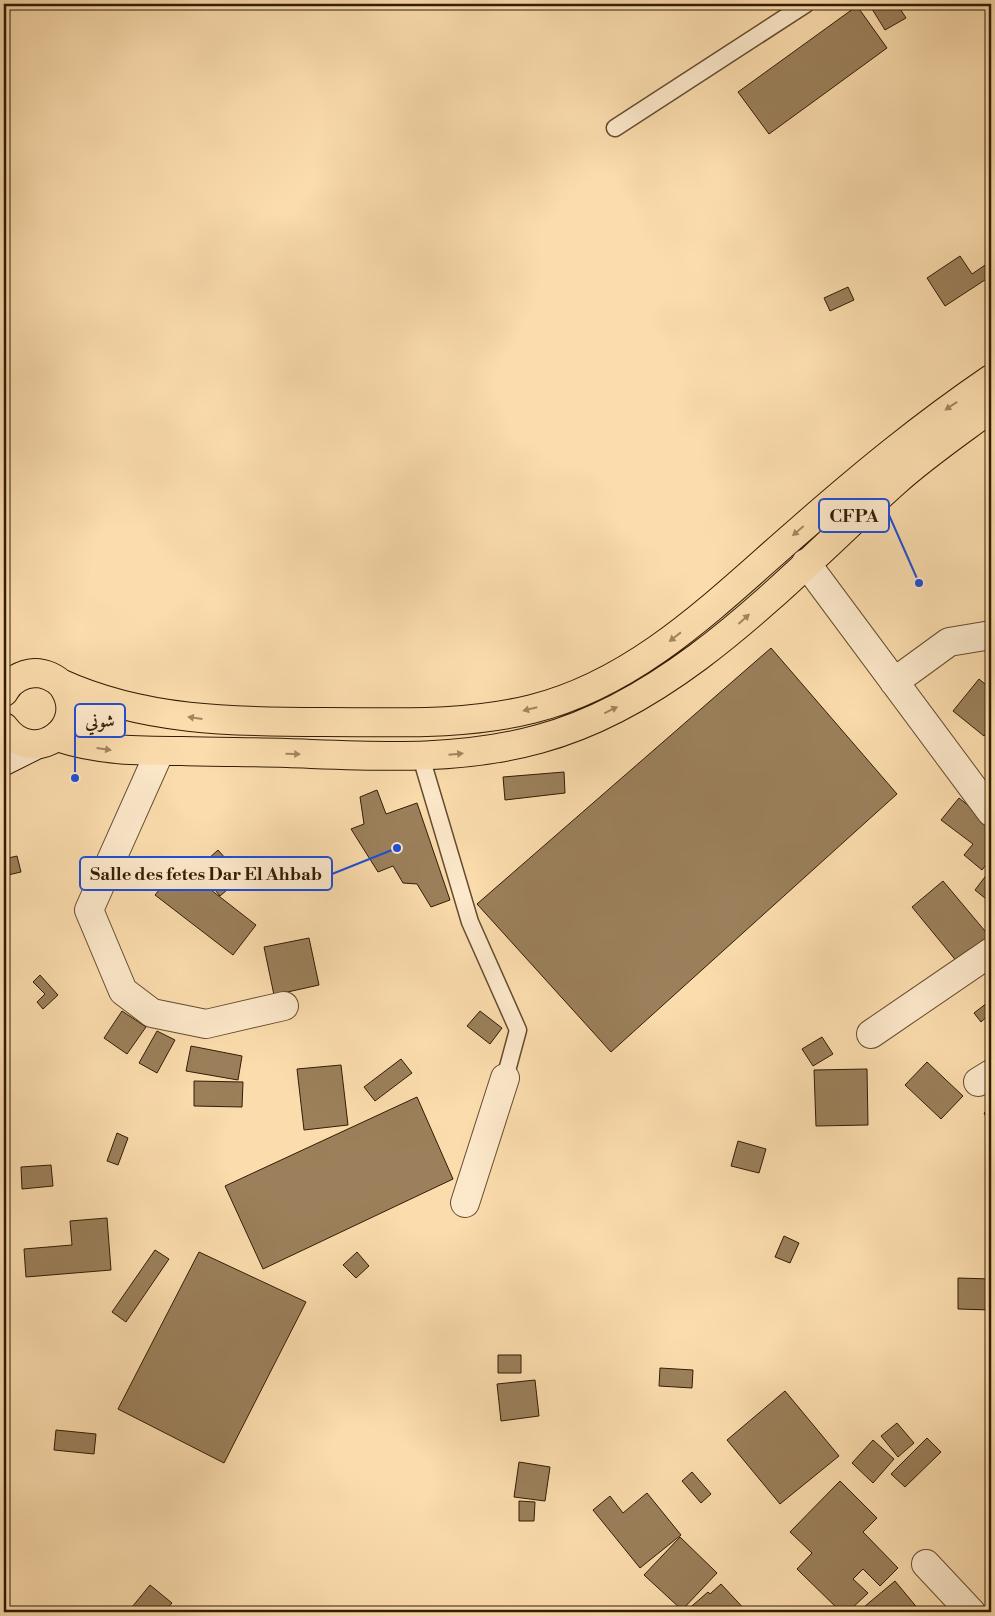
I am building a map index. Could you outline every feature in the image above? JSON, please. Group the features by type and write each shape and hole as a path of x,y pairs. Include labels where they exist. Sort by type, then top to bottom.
{"main road":[{"path":"4,692 15,679 15,674 38,673 50,676 60,683 106,702 130,708 200,719 243,722 476,720 534,709 582,691 625,670 673,639 879,461 931,420 991,379"},
{"path":"4,727 16,740 47,741 107,749 421,757 477,752 540,739 586,722 629,701 681,670 740,622 898,479 991,408"},
{"path":"47,741 65,728 70,716 67,692 60,683"}],"street":[{"path":"806,562 991,812"},
{"path":"894,682 949,642 991,635"},
{"path":"4,761 47,741"},
{"path":"160,751 89,910 122,991 152,1013 206,1024 284,1006"},
{"path":"871,1034 991,952"},
{"path":"465,1203 505,1078"},
{"path":"926,1564 971,1612"}],"lane":[{"path":"615,128 806,4"},
{"path":"421,757 470,922 518,1030 505,1078"}],"building":[{"path":"869,4 897,4 906,18 885,30"},
{"path":"857,6 887,48 769,134 738,92"},
{"path":"960,256 972,274 991,261 991,276 945,306 927,278"},
{"path":"848,287 854,300 830,311 824,298"},
{"path":"771,648 897,794 611,1052 477,904"},
{"path":"979,679 991,689 991,726 984,736 953,711"},
{"path":"564,772 565,793 505,800 503,777"},
{"path":"377,790 386,814 417,803 450,900 431,907 417,884 403,883 393,866 378,872 351,829 364,824 360,797"},
{"path":"959,798 991,824 991,858 982,870 964,855 973,844 941,820"},
{"path":"218,850 242,877 220,896 197,869"},
{"path":"17,856 21,872 8,875 4,859"},
{"path":"179,865 256,925 233,955 155,895"},
{"path":"991,869 991,903 975,890"},
{"path":"943,881 990,937 958,963 912,907"},
{"path":"309,938 319,985 274,995 264,947"},
{"path":"40,975 58,995 43,1009 37,1002 45,994 33,982"},
{"path":"987,1003 991,1013 981,1022 974,1013"},
{"path":"122,1011 146,1027 127,1054 104,1038"},
{"path":"480,1011 502,1028 490,1044 467,1026"},
{"path":"157,1031 175,1040 157,1073 139,1063"},
{"path":"822,1037 833,1054 813,1066 802,1049"},
{"path":"191,1046 242,1056 238,1080 186,1071"},
{"path":"401,1059 412,1073 375,1101 364,1087"},
{"path":"927,1062 963,1096 941,1119 905,1085"},
{"path":"341,1065 348,1125 304,1130 297,1069"},
{"path":"867,1069 868,1125 816,1126 814,1070"},
{"path":"194,1081 243,1082 242,1107 194,1106"},
{"path":"417,1097 453,1179 263,1269 225,1186"},
{"path":"991,1109 991,1126 984,1113"},
{"path":"117,1133 128,1138 118,1165 107,1161"},
{"path":"738,1141 766,1149 759,1173 731,1166"},
{"path":"51,1165 53,1186 22,1189 21,1167"},
{"path":"107,1218 111,1270 26,1277 24,1249 72,1245 70,1221"},
{"path":"784,1236 799,1243 790,1263 775,1257"},
{"path":"155,1250 169,1259 126,1322 112,1312"},
{"path":"199,1252 306,1302 224,1463 118,1409"},
{"path":"357,1252 369,1266 356,1278 343,1265"},
{"path":"958,1278 991,1279 991,1310 958,1309"},
{"path":"498,1355 521,1355 521,1373 498,1373"},
{"path":"660,1368 693,1370 692,1388 659,1386"},
{"path":"535,1380 539,1416 501,1421 497,1384"},
{"path":"785,1391 839,1456 780,1504 727,1440"},
{"path":"897,1423 914,1443 898,1457 881,1436"},
{"path":"56,1430 96,1434 94,1454 54,1450"},
{"path":"927,1438 941,1452 905,1487 891,1474"},
{"path":"873,1440 894,1459 873,1483 852,1463"},
{"path":"519,1462 550,1467 545,1501 514,1497"},
{"path":"692,1472 711,1494 701,1503 682,1481"},
{"path":"840,1481 877,1518 863,1532 898,1568 880,1586 863,1569 853,1579 868,1593 848,1612 841,1612 797,1569 812,1553 790,1532"},
{"path":"647,1493 681,1535 640,1568 593,1510 610,1496 623,1513"},
{"path":"519,1501 535,1502 534,1521 519,1521"},
{"path":"680,1537 717,1573 682,1610 644,1575"},
{"path":"895,1581 919,1610 917,1612 858,1612"},
{"path":"721,1584 747,1612 685,1612 708,1592 710,1594"},
{"path":"150,1585 172,1603 164,1612 128,1612"}],"place":[{"name":"CFPA","path":"919,583"},
{"name":"شوني","path":"75,778"},
{"name":"Salle des fetes Dar El Ahbab","path":"397,848"}]}
